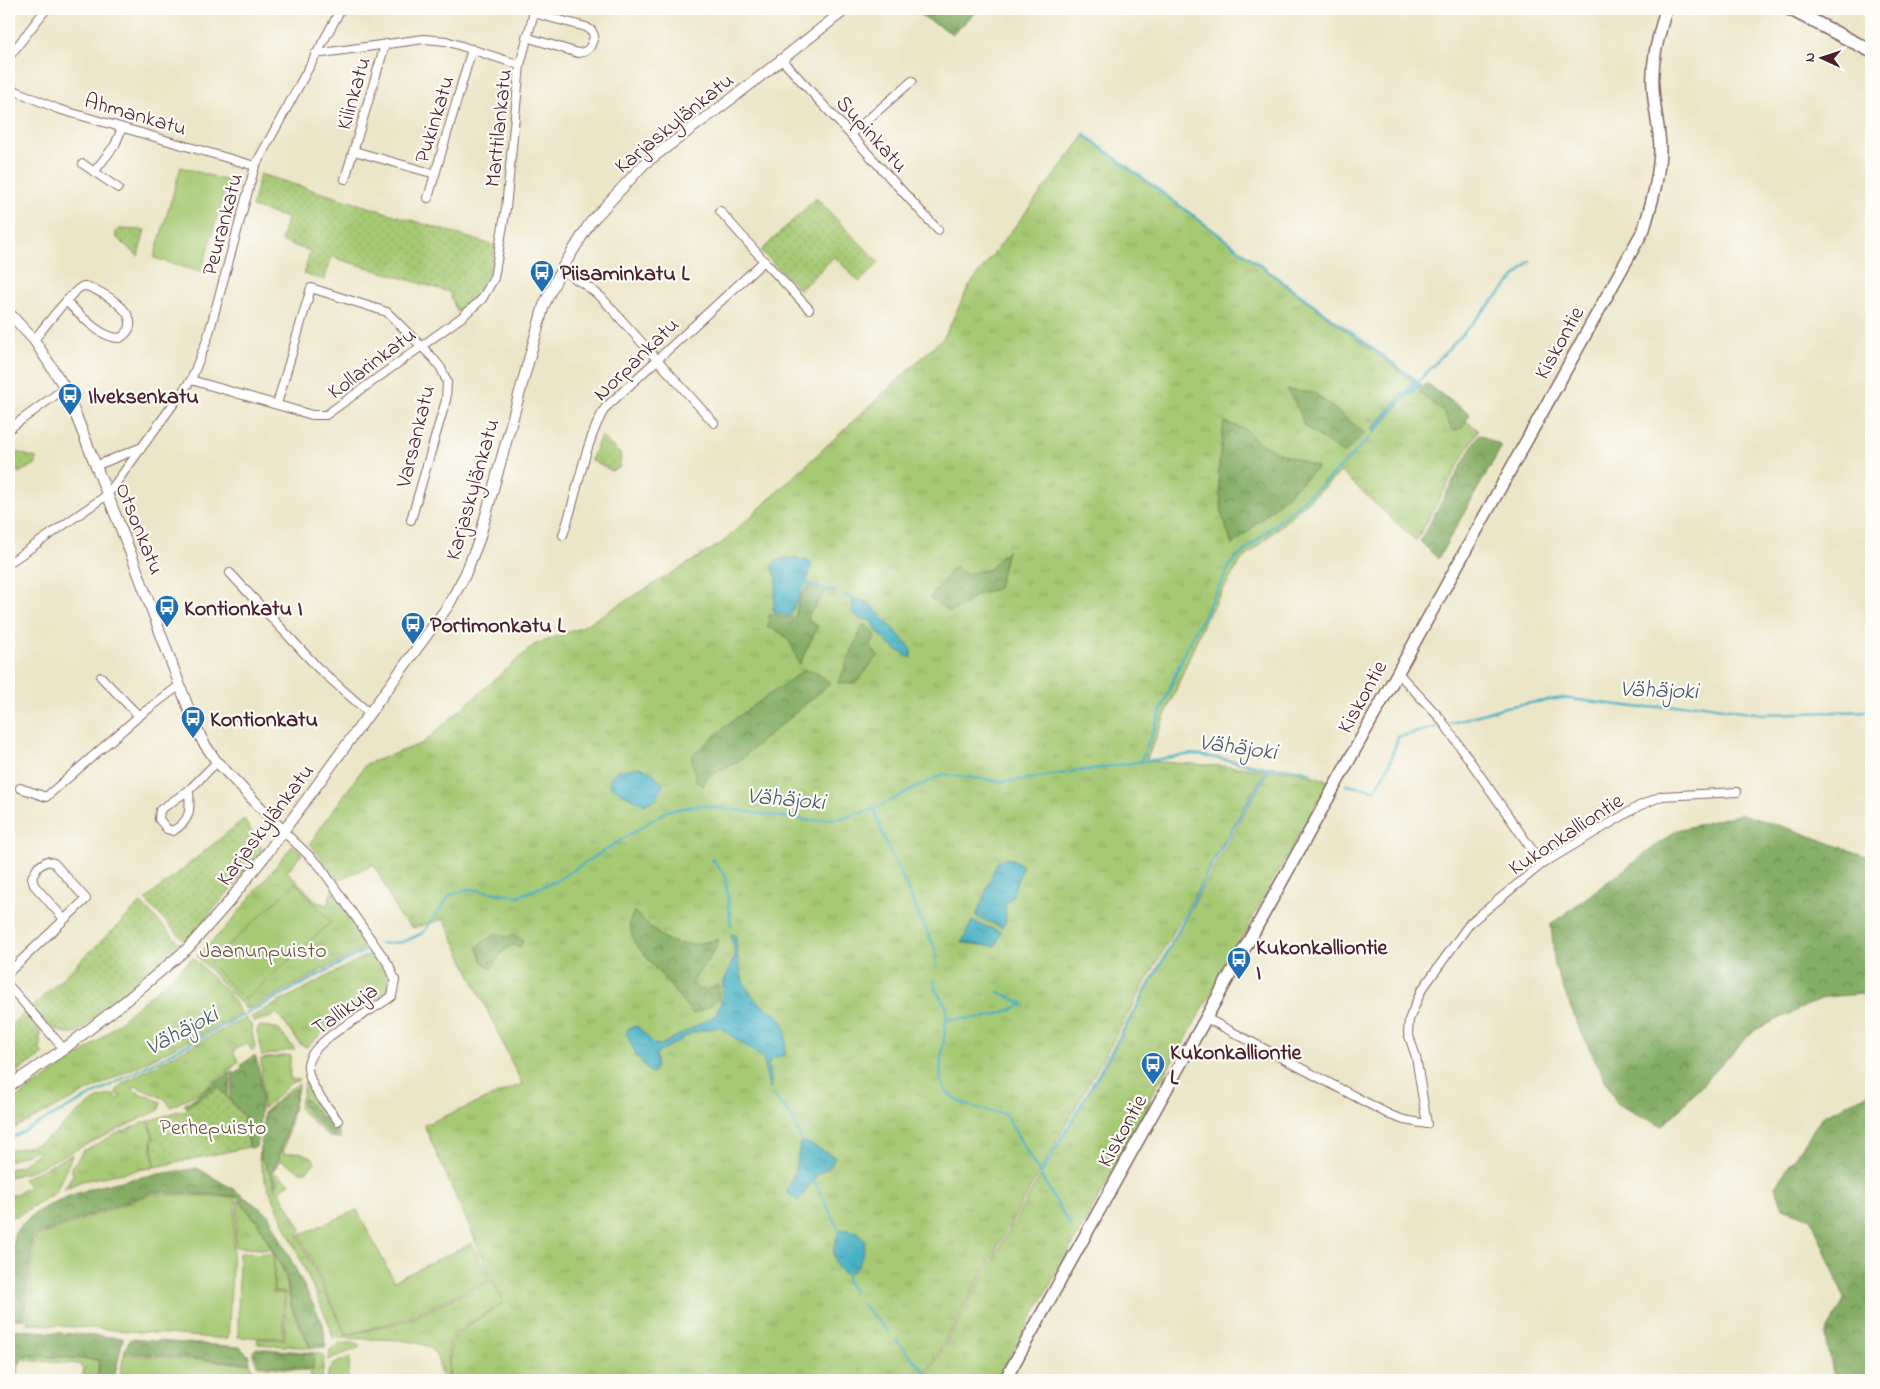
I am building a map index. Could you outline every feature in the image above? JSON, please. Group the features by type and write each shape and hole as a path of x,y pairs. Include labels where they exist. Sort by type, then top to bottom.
{"main road":[{"name":"Kiskontie","path":"1005,1380 1644,229 1657,186 1660,148 1652,89 1653,68 1655,48 1666,9"},
{"path":"1790,9 1871,51"}],"street":[{"path":"9,57 46,9"},
{"name":"Peurankatu","path":"9,563 107,495 132,463 140,448 190,380 207,340 255,166 341,9"},
{"name":"Karjaskylänkatu","path":"9,1086 64,1049 123,1003 188,948 227,904 283,831 443,613 465,575 479,540 538,322 561,270 594,218 644,164 782,60 846,9"},
{"path":"526,37 578,53 586,52 590,48 594,36 586,27 534,11"},
{"name":"Marttilankatu","path":"500,251 520,65 534,11"},
{"path":"315,54 424,39 446,41 520,65"},
{"name":"Kilinkatu","path":"345,179 385,45"},
{"name":"Pukinkatu","path":"428,198 472,49"},
{"name":"Supinkatu","path":"782,60 938,230"},
{"path":"851,134 912,81"},
{"name":"Ahmankatu","path":"9,88 58,109 255,166"},
{"path":"94,172 115,145 122,128"},
{"name":"Kilinkatu","path":"354,151 435,174"},
{"path":"83,164 118,188"},
{"path":"720,211 809,309"},
{"path":"9,217 9,224"},
{"name":"Kollarinkatu","path":"190,380 315,416 328,414 482,299 492,283 500,251"},
{"name":"Norpankatu","path":"563,535 594,427 604,408 764,261"},
{"path":"561,270 601,297 714,423"},
{"path":"34,340 66,302 78,288 88,285 128,314 132,321 130,328 120,338 112,338 103,334 66,302"},
{"name":"Varsankatu","path":"277,404 311,288 387,312 441,368 446,378 447,389 411,520"},
{"name":"Otsonkatu","path":"9,313 34,340 65,388 151,604 199,734 217,762 283,831"},
{"path":"9,429 65,388"},
{"path":"95,466 140,448"},
{"path":"230,573 316,666 369,713"},
{"path":"1397,672 1440,718 1542,864"},
{"path":"101,677 139,716"},
{"path":"20,788 46,797 139,716 180,685"},
{"path":"189,790 190,810 185,824 173,831 167,829 159,819 160,810 189,790 217,762"},
{"name":"Kukonkalliontie","path":"1206,1018 1390,1115 1404,1120 1427,1124 1416,1057 1408,1033 1409,1020 1421,992 1470,923 1542,864 1639,806 1662,796 1736,792"},
{"name":"Tallikuja","path":"283,831 319,865 389,966 395,980 392,996 329,1037 311,1053 308,1070 313,1084 338,1121"},
{"path":"9,972 86,899 54,862 47,861 38,867 32,877 34,885 64,919"},
{"path":"9,986 64,1049"}],"green space":[{"path":"910,9 979,9 953,34"},
{"path":"1085,135 1478,430 1416,541 1341,472 1240,562 1205,620 1146,761 1265,769 923,1380 449,1380 451,1342 466,1327 503,1303 424,1125 522,1084 444,919 413,928 399,916 374,864 338,880 310,843 366,764 423,743 534,645 582,627 722,543 944,337 969,286"},
{"path":"181,167 228,181 201,272 154,258"},
{"path":"260,174 496,246 485,284 475,298 457,312 449,292 332,257 324,280 304,274 310,251 281,241 287,218 252,207"},
{"path":"816,198 879,263 859,282 834,257 800,290 761,251"},
{"path":"120,229 145,230 138,256 116,237 116,232"},
{"path":"1426,383 1470,414 1462,428 1452,431 1444,412 1419,393"},
{"path":"1287,390 1315,393 1365,433 1344,454 1304,426 1299,410"},
{"path":"1224,422 1245,429 1256,441 1279,453 1318,467 1232,546 1222,514 1218,472"},
{"path":"1479,434 1502,446 1438,559 1420,541"},
{"path":"601,436 621,455 620,467 612,471 591,460"},
{"path":"17,452 36,458 36,464 18,473 13,458"},
{"path":"1007,550 998,588 976,595 961,607 950,612 930,598 955,566 965,574 988,570"},
{"path":"809,585 827,589 809,615 809,621 818,626 799,665 792,646 785,636 767,628 770,613 782,617 795,618 799,600"},
{"path":"864,623 876,636 870,646 878,656 856,683 838,683"},
{"path":"804,670 814,671 831,683 737,762 709,776 703,786 697,782 691,757 729,723"},
{"path":"1269,770 1297,771 1329,781 1179,1051 1150,1097 1149,1108 997,1380 925,1380"},
{"path":"1741,814 1797,831 1871,858 1871,1006 1862,994 1825,997 1753,1031 1677,1112 1661,1126 1617,1104 1576,1021 1555,967 1551,924 1677,830"},
{"path":"244,819 263,850 186,942 145,900"},
{"path":"293,845 302,854 287,871 317,902 327,905 332,891 368,946 247,1010 197,956 230,923"},
{"name":"Jaanunpuisto","path":"296,883 331,922 245,1000 209,963"},
{"path":"141,903 182,946 78,1032 63,1032 52,1027 32,1007"},
{"path":"634,911 655,931 672,942 690,944 719,939 714,952 692,982 698,989 705,990 719,985 718,999 707,1008 693,1014 634,942 629,923"},
{"path":"496,933 506,937 516,935 523,941 520,947 512,945 503,951 491,969 483,962 477,947"},
{"path":"373,952 384,968 389,980 386,992 371,1006 367,1001 323,1032 307,1047 301,1045 277,1013 271,1017 254,1022 251,1017"},
{"path":"193,958 229,994 241,1014 9,1131 9,1103 91,1047"},
{"path":"25,1012 40,1031 40,1050 44,1054 9,1077 9,1027"},
{"path":"246,1018 251,1025 255,1048 252,1051 248,1044 234,1049 234,1054 239,1062 205,1089 171,1107 165,1099 135,1086 132,1089 134,1091 161,1102 159,1110 29,1172 9,1177 9,1169 20,1166 39,1152 37,1150 9,1161 9,1151 36,1145 96,1100 114,1095 118,1099 121,1097 116,1094 119,1087 124,1083"},
{"path":"260,1026 277,1028 295,1049 262,1056 257,1031"},
{"path":"255,1055 260,1078 261,1113 256,1147 250,1148 244,1116 229,1099 233,1082 232,1071 235,1074 243,1068 241,1065"},
{"path":"290,1055 290,1079 299,1080 291,1083 263,1109 261,1059"},
{"path":"230,1072 231,1082 227,1097 219,1087 188,1107 184,1105"},
{"path":"305,1082 336,1123 340,1138 329,1137 299,1108"},
{"path":"299,1084 283,1154 299,1152 312,1157 315,1163 307,1171 300,1171 280,1160 273,1172 290,1183 279,1191 301,1229 298,1235 346,1336 408,1320 492,1280 503,1303 465,1326 449,1341 448,1380 441,1380 435,1354 430,1348 422,1344 383,1339 333,1338 330,1326 265,1180 259,1159 264,1112 288,1090"},
{"name":"Perhepuisto","path":"219,1087 243,1117 249,1147 155,1167 152,1141 154,1138 149,1121 182,1110 184,1112 190,1105"},
{"path":"297,1089 279,1158 271,1173 276,1178 276,1190 266,1165 261,1159 260,1149 265,1113 289,1092"},
{"path":"1871,1092 1871,1380 1848,1380 1832,1373 1825,1335 1845,1299 1811,1218 1783,1208 1775,1186 1823,1116"},
{"path":"304,1098 335,1132 335,1135 331,1135 302,1105"},
{"path":"148,1121 153,1138 151,1140 154,1167 82,1181 64,1189 74,1173 70,1170 83,1151 116,1134"},
{"path":"73,1154 55,1193 17,1216 9,1217 9,1197 30,1187 23,1179"},
{"path":"197,1168 233,1189 268,1214 323,1324 326,1347 311,1348 292,1307 286,1274 257,1222 237,1196 153,1192 33,1236 25,1319 9,1319 14,1234 29,1218 49,1205 98,1187 124,1180"},
{"path":"152,1194 236,1197 228,1339 27,1323 35,1237"},
{"path":"238,1200 257,1222 285,1274 291,1308 310,1348 258,1344 257,1339 285,1339 285,1292 274,1292 274,1254 271,1250 235,1247"},
{"path":"357,1210 394,1281 472,1243 490,1279 408,1318 347,1335 300,1235"},
{"path":"239,1253 274,1254 273,1293 284,1293 283,1338 238,1337"},
{"path":"9,1329 123,1338 114,1380 98,1380 100,1360 25,1355 18,1366 16,1380 9,1380"},
{"path":"130,1339 240,1347 249,1356 250,1363 124,1352"},
{"path":"339,1343 356,1343 360,1347 329,1360 330,1350"},
{"path":"256,1348 318,1353 324,1357 322,1380 311,1380 311,1371 257,1366 252,1352"},
{"path":"257,1350 314,1354 313,1369 259,1364 254,1353"},
{"path":"124,1354 251,1364 254,1380 119,1380"},
{"path":"26,1355 99,1360 97,1380 83,1380 83,1370 79,1364 25,1360"},
{"path":"350,1357 348,1380 327,1380 331,1367"}],"water":[{"path":"1415,380 1422,385 1406,397 1375,433 1371,430"},
{"path":"795,558 811,562 809,576 790,616 776,613 773,610 777,579 772,565 780,559"},
{"path":"852,597 869,603 910,647 912,658 888,643 872,621 859,618 853,613"},
{"path":"640,767 653,773 663,784 657,799 644,805 609,786 610,777 617,771"},
{"path":"1004,858 1014,859 1023,866 1011,898 1005,904 1006,921 1002,928 976,916 997,863"},
{"path":"972,921 1001,932 996,946 962,943"},
{"path":"731,934 736,935 740,970 744,983 755,999 782,1020 785,1027 785,1055 773,1058 768,1064 772,1086 769,1089 763,1058 719,1027 694,1032 656,1054 656,1068 653,1073 649,1072 636,1055 626,1033 629,1028 637,1026 654,1044 661,1045 716,1015 721,1001 723,984 735,956"},
{"path":"804,1141 835,1157 831,1166 817,1175 798,1201 787,1192 794,1174 800,1144"},
{"path":"841,1229 858,1232 865,1241 861,1259 855,1269 848,1273 841,1271 836,1265 834,1255 835,1243"}],"waterway":[{"path":"1083,134 1418,382 1530,261"},
{"path":"1141,761 1187,646 1232,562 1340,468 1369,438"},
{"path":"806,583 835,592"},
{"path":"843,595 853,598"},
{"name":"Vähäjoki","path":"1448,724 1505,707 1562,698 1643,708 1696,704 1762,714 1871,711"},
{"name":"Vähäjoki","path":"1346,785 1375,790 1389,765 1398,737 1440,726"},
{"name":"Vähäjoki","path":"381,944 403,942 423,933 450,895 469,889 519,896 556,881 667,811 700,805 811,821 841,818 874,809 943,774 1005,782 1193,754 1265,767 1297,769 1311,773"},
{"path":"1040,1175 1108,1059 1164,959 1212,864 1268,769"},
{"path":"874,809 887,845 936,951 937,967"},
{"path":"712,859 725,875 731,926"},
{"name":"Vähäjoki","path":"9,1139 368,949"},
{"path":"933,980 937,992 947,1008 941,1067 942,1080 947,1092 958,1101 977,1108 1005,1114 1071,1227"},
{"path":"946,1019 986,1017 1024,1004 999,992"},
{"path":"773,1095 792,1117 802,1142"},
{"path":"812,1177 840,1232"},
{"path":"848,1271 846,1282 854,1290 852,1294"},
{"path":"862,1304 887,1331"},
{"path":"896,1340 928,1375"}],"place":[{"name":"Piisaminkatu L","path":"542,293"},
{"name":"Ilveksenkatu","path":"70,416"},
{"name":"Kontionkatu I","path":"167,628"},
{"name":"Portimonkatu L","path":"413,645"},
{"name":"Kontionkatu","path":"193,739"},
{"name":"Kukonkalliontie I","path":"1239,980"},
{"name":"Kukonkalliontie L","path":"1153,1085"}]}
